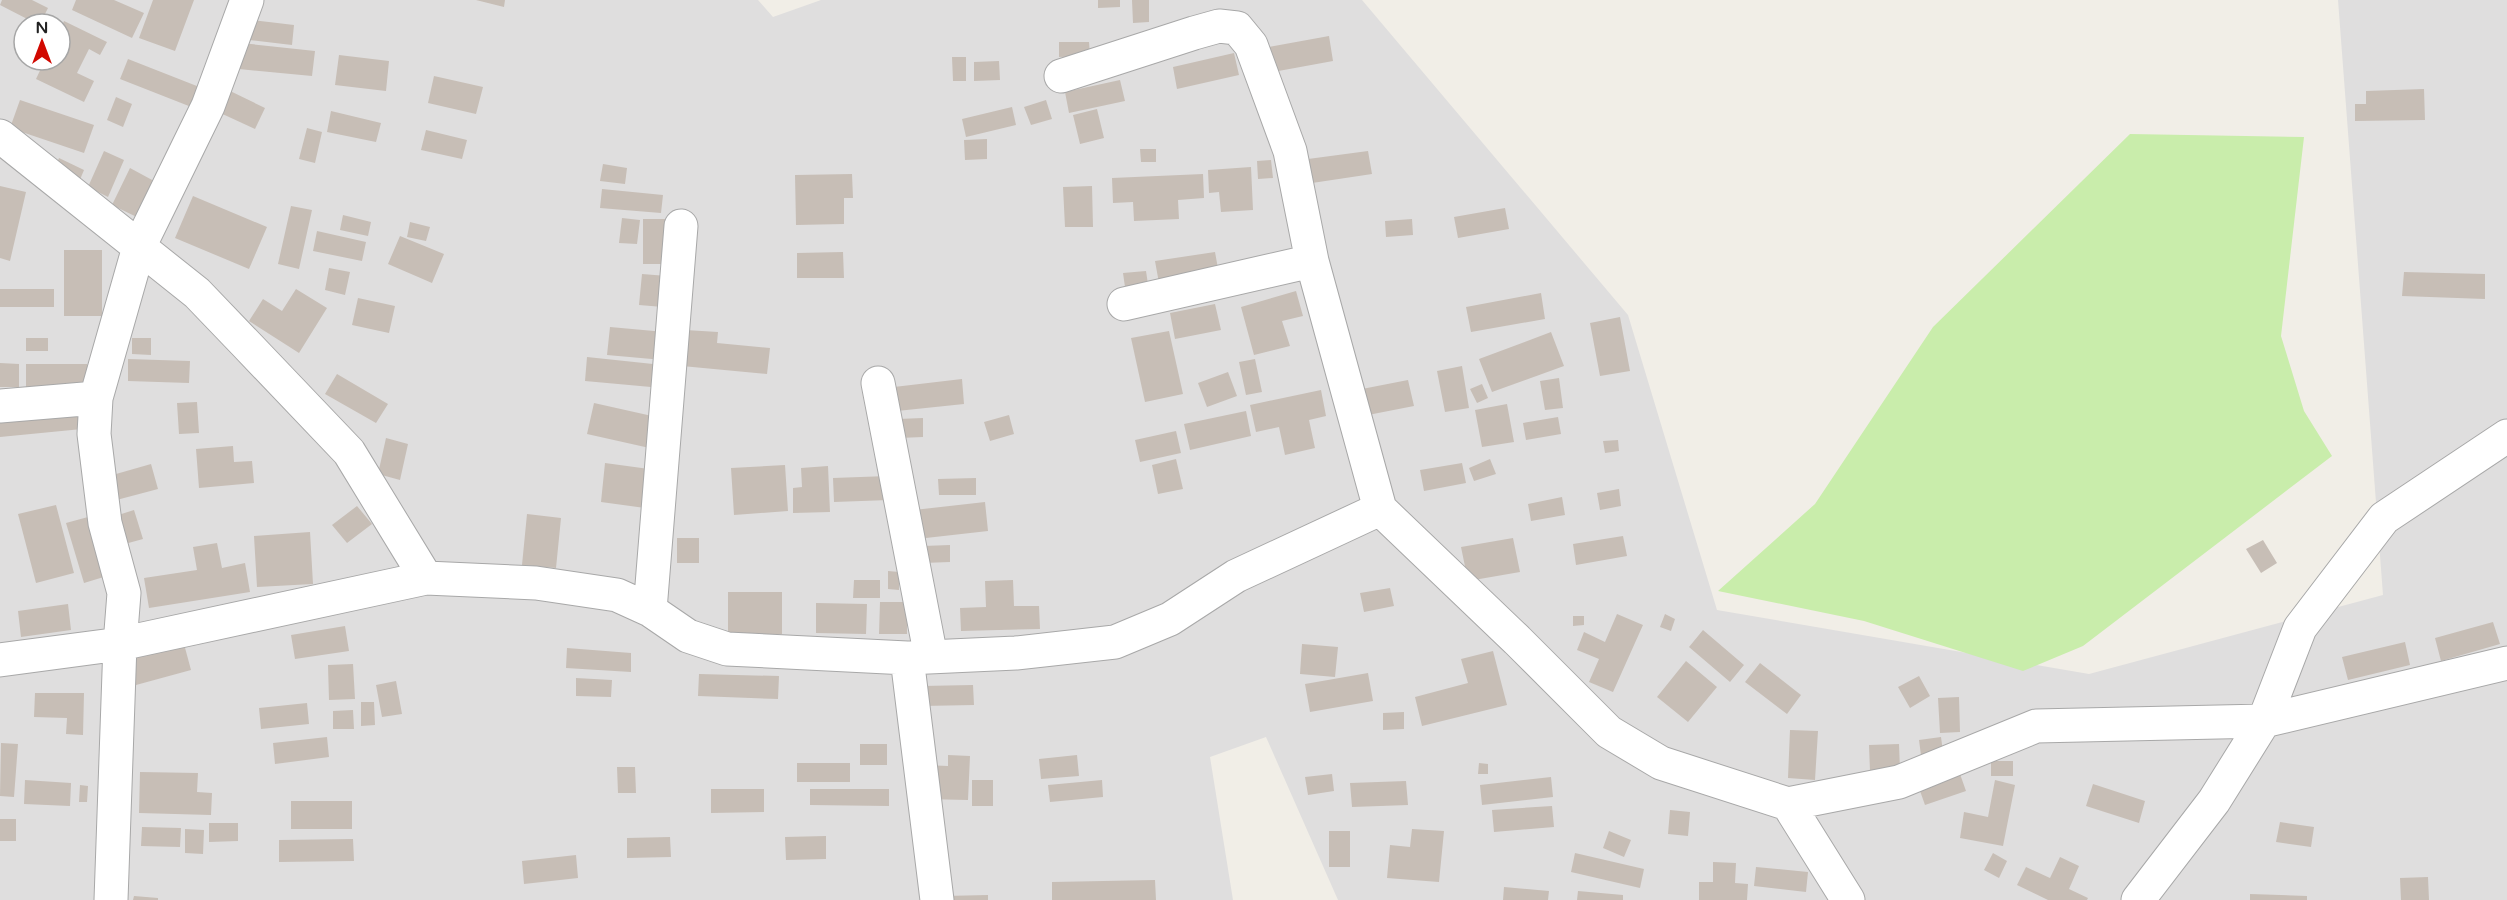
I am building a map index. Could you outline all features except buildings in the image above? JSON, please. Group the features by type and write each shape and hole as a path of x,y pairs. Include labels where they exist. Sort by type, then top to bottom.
{"street":[{"path":"111,900 120,644 124,593 105,523 94,434 96,398 139,247 208,106 247,0"},
{"path":"1060,76 1219,26 1237,28 1251,45 1290,151 1312,261 1380,509 1609,732 1661,763 1788,804 1899,782 2036,726 2264,721 2507,663"},
{"path":"0,136 197,293 349,452 426,578"},
{"path":"650,610 681,226"},
{"path":"1124,304 1312,261"},
{"path":"878,382 919,657 932,880 937,900"},
{"path":"0,406 96,398"},
{"path":"2138,900 2214,801 2264,721 2300,628 2384,518 2507,436"},
{"path":"0,660 120,644 426,578 536,582 617,596 650,610 688,636 727,649 919,657 1016,652 1115,642 1170,619 1236,576 1380,509"},
{"path":"1788,804 1848,900"}],"shaded area":[{"path":"0,0 758,0 773,17 821,0 1362,0 1628,315 1717,610 2089,674 2383,595 2338,0 2507,0 2507,900 1338,900 1266,737 1210,757 1233,900 0,900"}],"green space":[{"path":"2130,134 2304,137 2281,336 2304,411 2332,456 2083,646 2023,671 1864,621 1718,591 1815,504 1933,327"}]}
